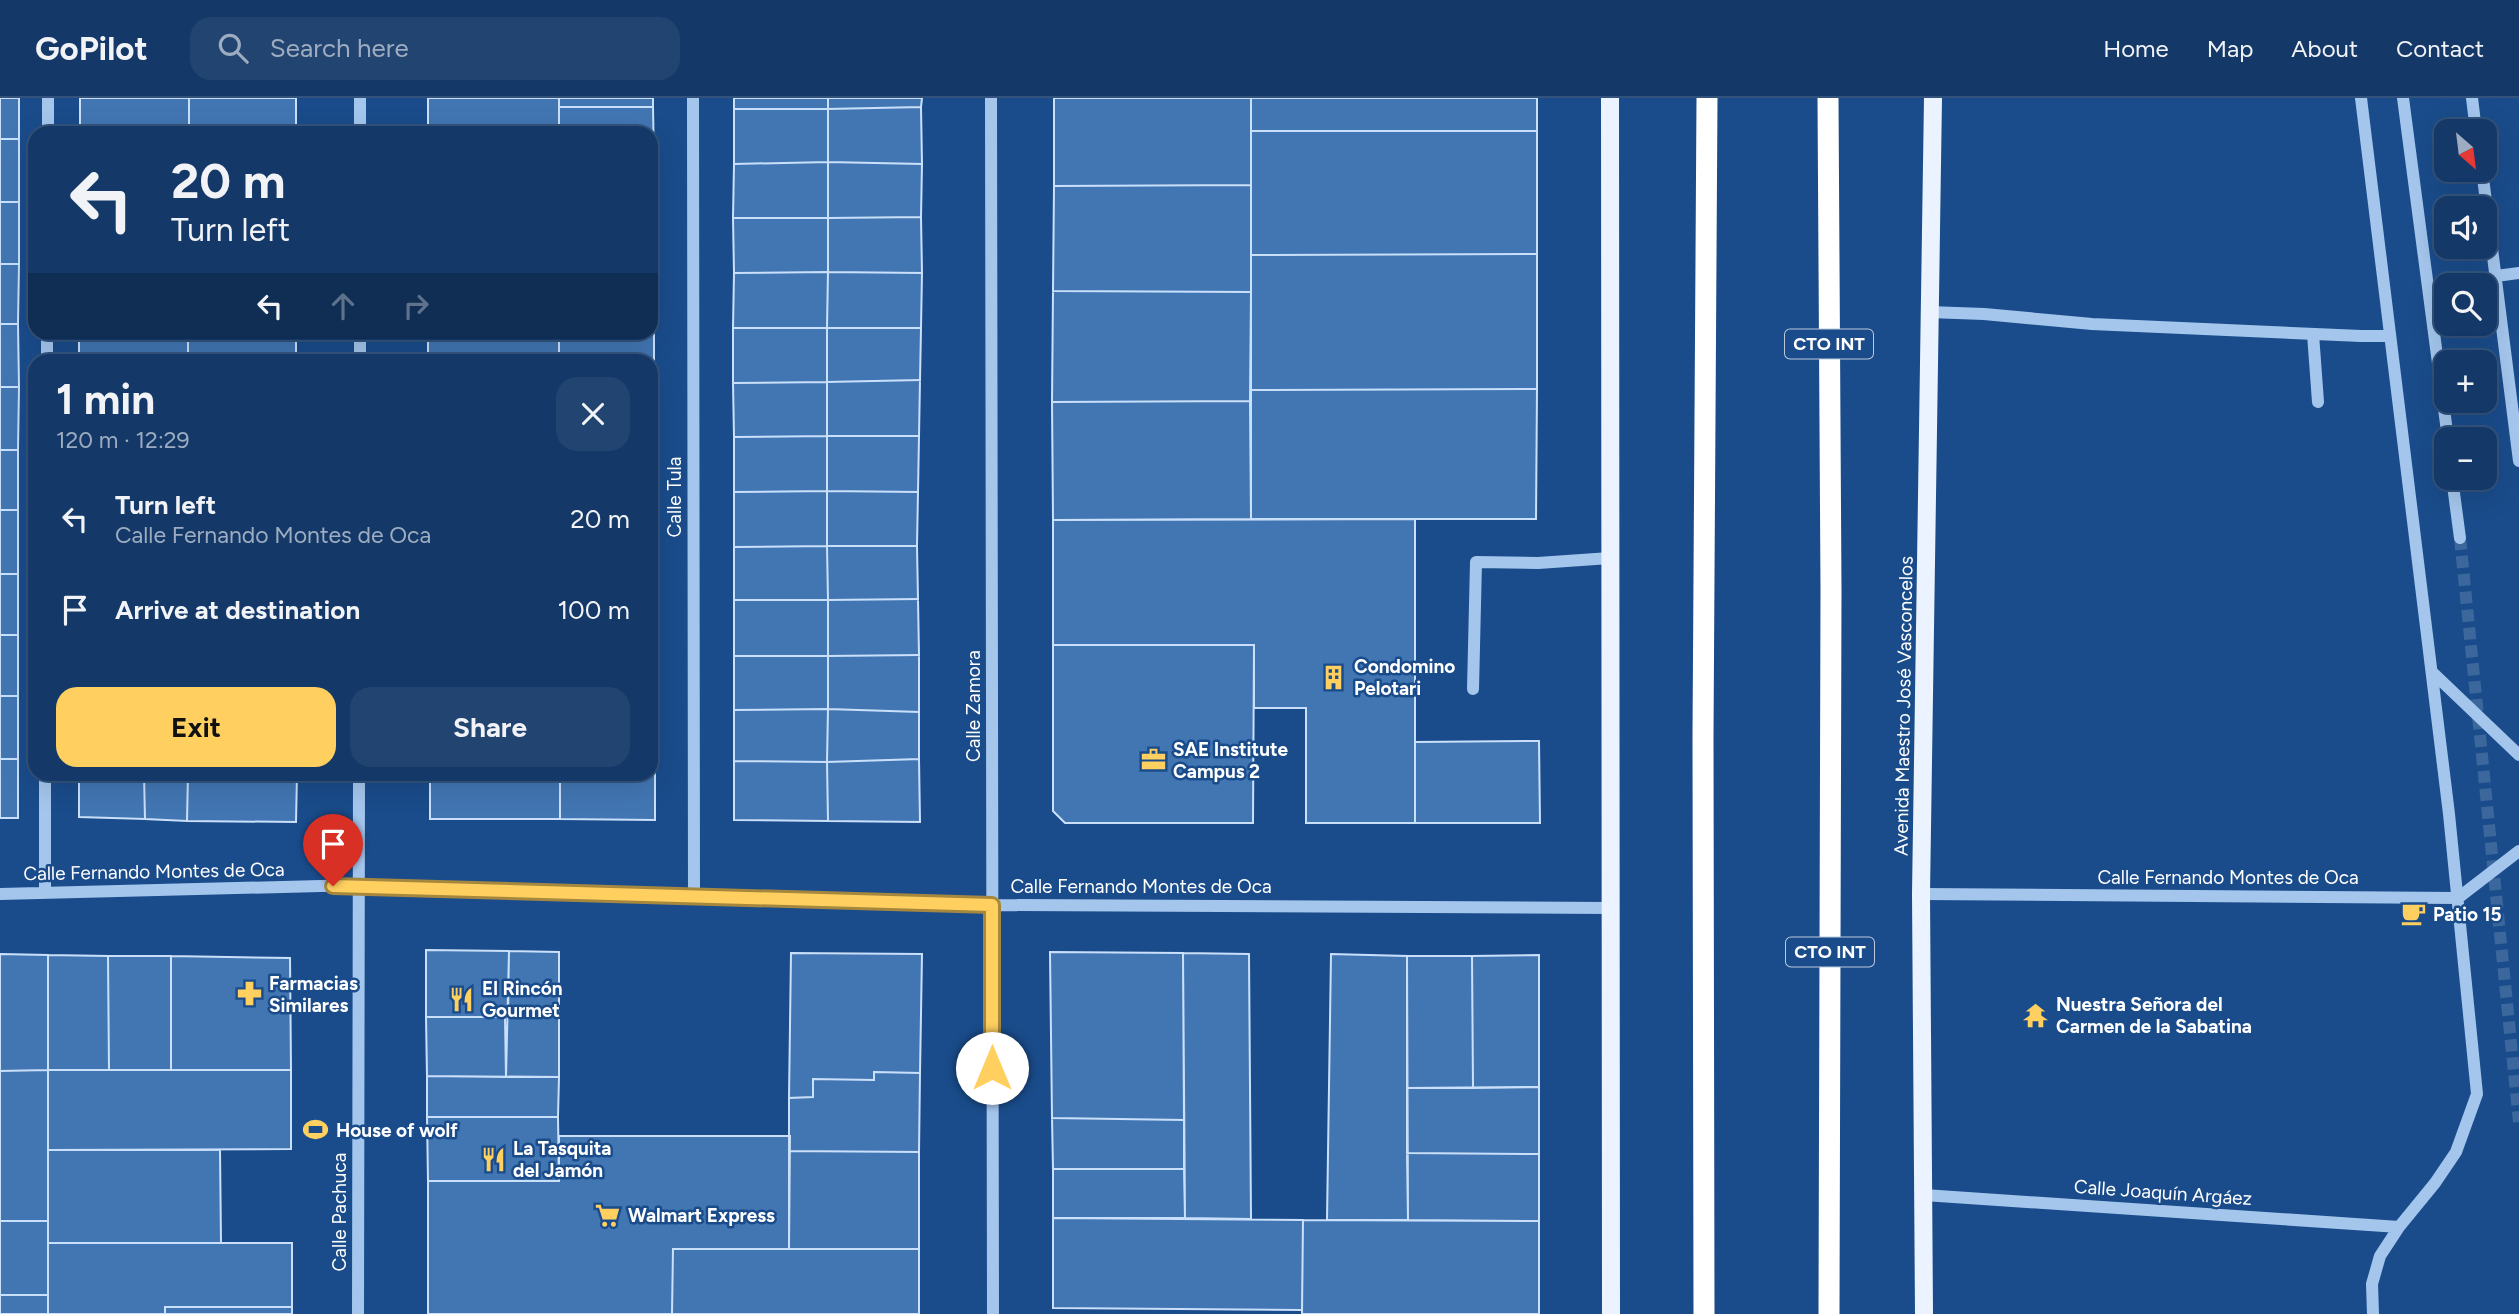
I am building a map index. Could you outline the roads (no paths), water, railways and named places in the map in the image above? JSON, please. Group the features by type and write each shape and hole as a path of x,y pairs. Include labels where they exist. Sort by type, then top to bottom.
{"highway":[{"path":"1692,98 1707,123"},
{"path":"1704,1314 1703,735 1707,98"},
{"name":"CTO INT","path":"1828,98 1831,590 1829,1314"}],"main road":[{"path":"1610,98 1611,1314"},
{"name":"Avenida Maestro José Vasconcelos","path":"1924,1314 1921,894 1933,98"}],"street":[{"path":"48,98 48,126"},
{"path":"360,98 360,126"},
{"name":"Calle Tula","path":"693,98 694,895"},
{"name":"Calle Zamora","path":"991,98 993,1314"},
{"path":"2361,98 2432,671 2477,1094 2456,1152 2380,1256 2372,1284 2373,1314"},
{"path":"2403,98 2446,427"},
{"path":"2472,98 2475,119"},
{"path":"2484,182 2497,273"},
{"path":"2519,273 2497,276 2519,461"},
{"path":"1929,312 2092,324 2390,336"},
{"path":"2314,334 2318,402"},
{"path":"2454,490 2460,538"},
{"path":"1473,689 1476,562 1538,564 1610,558"},
{"path":"2432,671 2519,755"},
{"path":"45,781 45,893"},
{"name":"Calle Pachuca","path":"358,1314 359,781"},
{"path":"2458,898 2519,851"},
{"name":"Calle Fernando Montes de Oca","path":"0,894 359,885 992,905 1610,908"},
{"name":"Calle Fernando Montes de Oca","path":"1921,894 2458,898"},
{"name":"Calle Joaquín Argáez","path":"1924,1195 2399,1227"}],"tunnel":[{"path":"2460,538 2519,1122"}],"place":[{"name":"Condomino Pelotari","path":"1334,677"},
{"name":"SAE Institute Campus 2","path":"1153,760"},
{"name":"Patio 15","path":"2413,914"},
{"name":"Farmacias Similares","path":"249,994"},
{"name":"El Rincón Gourmet","path":"462,999"},
{"name":"Nuestra Señora del Carmen de la Sabatina","path":"2036,1015"},
{"name":"House of wolf","path":"316,1130"},
{"name":"La Tasquita del Jamón","path":"493,1159"},
{"name":"Walmart Express","path":"608,1215"}]}
